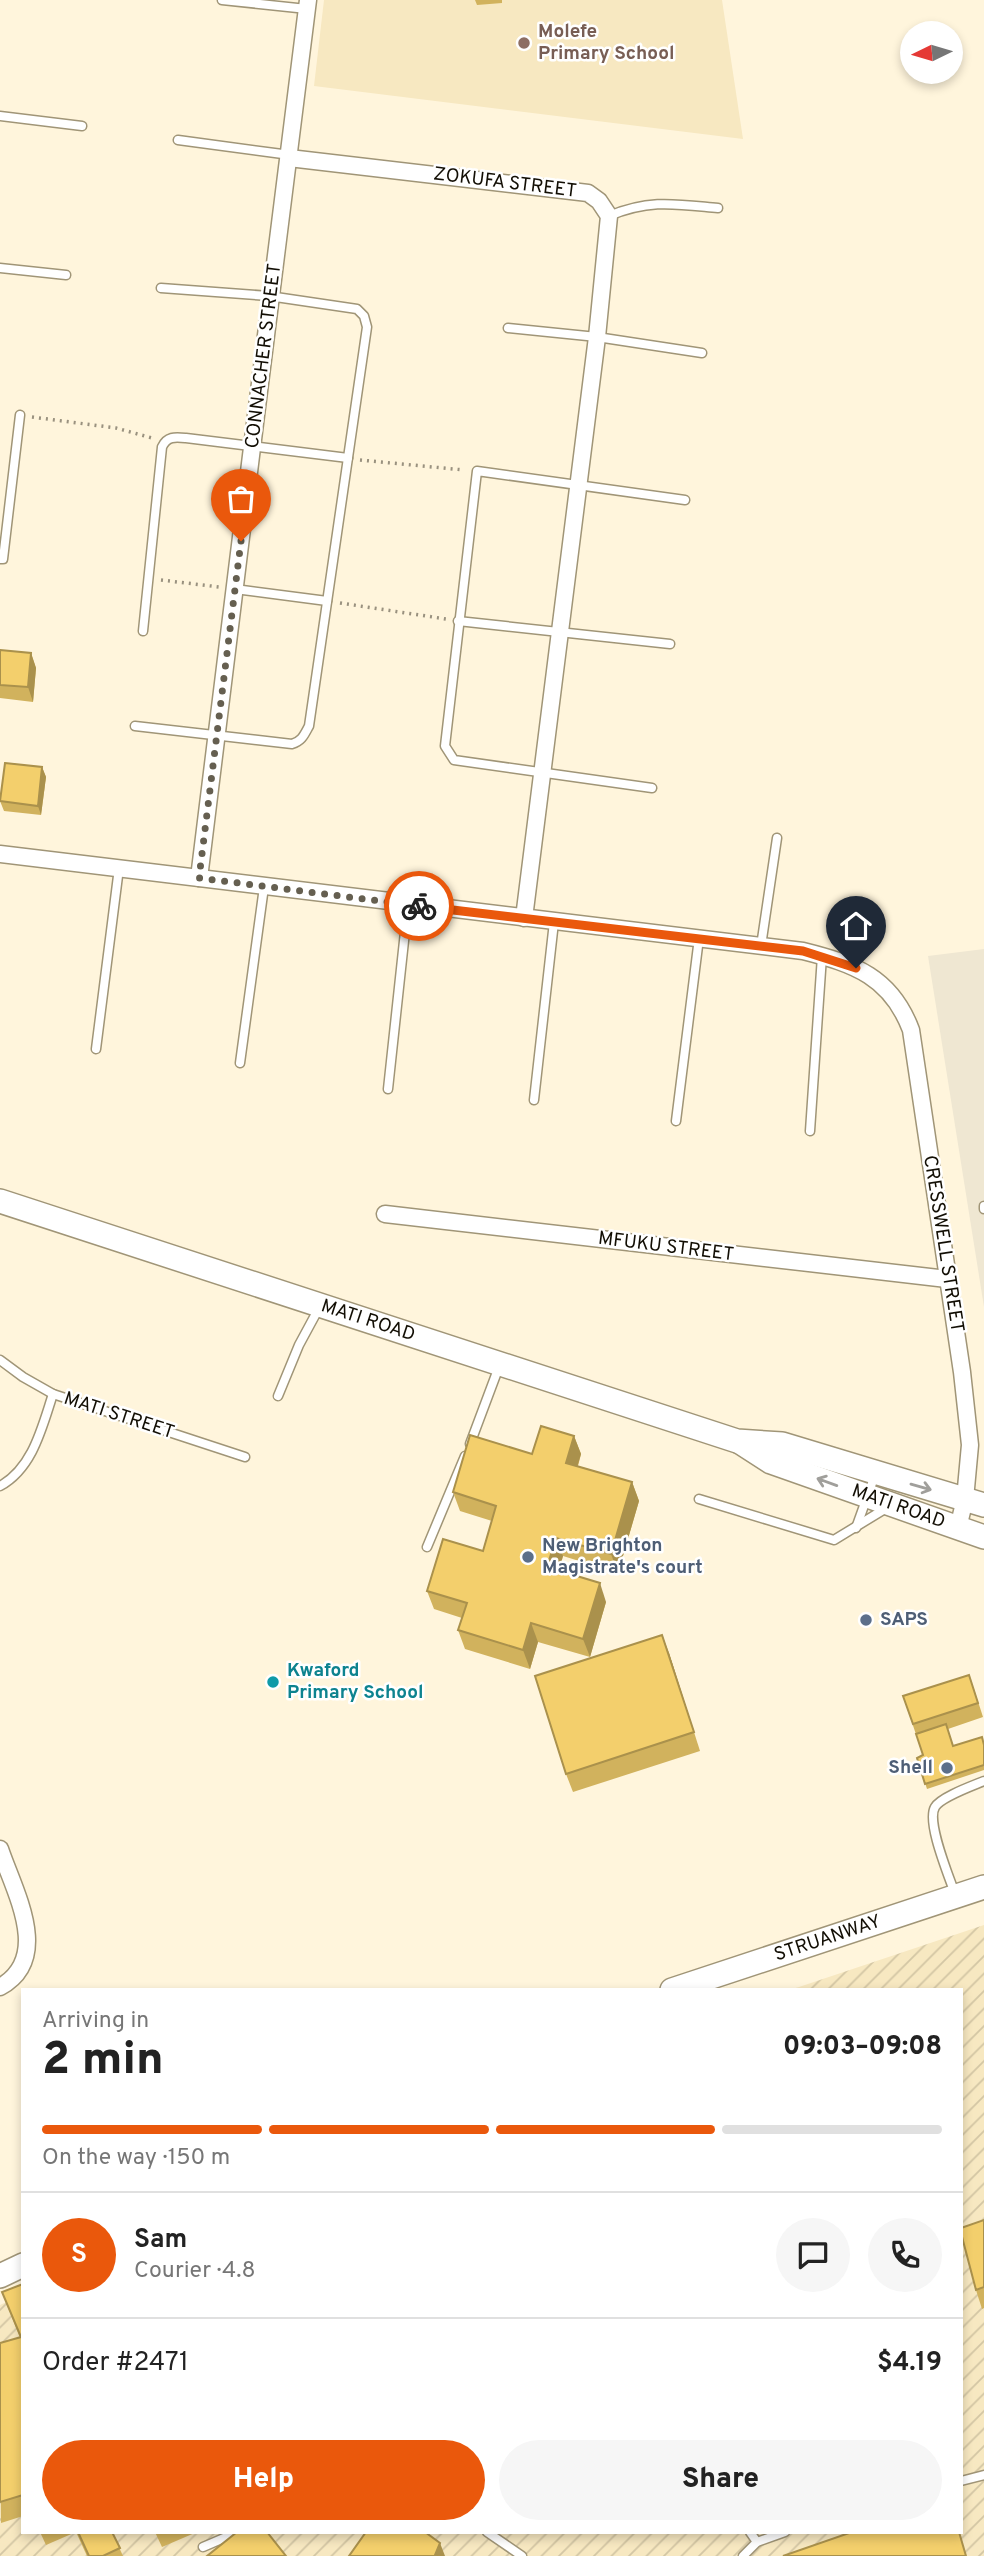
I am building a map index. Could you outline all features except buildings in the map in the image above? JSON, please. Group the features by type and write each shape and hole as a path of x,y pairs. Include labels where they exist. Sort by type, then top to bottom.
{"street":[{"name":"CONNACHER STREET","path":"199,878 307,5"},
{"name":"ZOKUFA STREET","path":"289,156 588,193 599,201 609,216"},
{"path":"524,918 597,337 609,216"},
{"path":"0,854 822,955"},
{"name":"CRESSWELL STREET","path":"822,955 869,974 885,986 899,1004 911,1030 962,1372 970,1445 974,1502 958,1528"},
{"name":"MATI ROAD","path":"0,1201 737,1441 771,1462 984,1537"},
{"name":"MFUKU STREET","path":"385,1214 947,1279"},
{"name":"MATI ROAD","path":"737,1441 782,1444 974,1502"},
{"path":"0,1849 28,1939 25,1960 14,1978 0,1987"},
{"name":"STRUANWAY","path":"678,1988 984,1887"},
{"path":"0,2276 21,2266"}],"lane":[{"path":"222,0 307,5"},
{"path":"0,116 82,126"},
{"path":"178,140 289,156"},
{"path":"609,216 644,204 718,208"},
{"path":"0,268 66,275"},
{"path":"135,726 292,744 301,739 309,726 367,327 364,316 357,309 269,296 162,288"},
{"path":"508,328 597,337 702,353"},
{"path":"0,559 3,559 20,415"},
{"path":"143,631 164,442 174,437 348,458"},
{"path":"652,788 542,775 454,760 445,747 458,621 477,471 685,500"},
{"path":"235,589 327,601"},
{"path":"458,621 670,644"},
{"path":"761,946 777,838"},
{"path":"96,1049 119,868"},
{"path":"240,1063 264,887"},
{"path":"388,1088 408,904"},
{"path":"534,1100 554,922"},
{"path":"676,1121 699,939"},
{"path":"810,1131 822,955"},
{"path":"278,1396 299,1345 320,1305"},
{"name":"MATI STREET","path":"0,1360 53,1394 245,1457"},
{"path":"427,1547 501,1363"},
{"path":"0,1486 19,1472 31,1454 53,1394"},
{"path":"856,1528 876,1474"},
{"path":"699,1500 829,1539 838,1539 892,1505"},
{"path":"956,1896 933,1825 933,1812 939,1803 984,1781"},
{"path":"963,2480 984,2475"},
{"path":"203,2547 233,2534"},
{"path":"490,2534 522,2556"},
{"path":"751,2534 757,2542"},
{"path":"743,2556 757,2542 779,2534"}],"path":[{"path":"20,415 116,428 164,442"},
{"path":"348,458 477,471"},
{"path":"148,579 235,589"},
{"path":"327,601 458,621"}],"shaded area":[{"name":"Molefe Primary School","path":"324,0 722,0 743,139 314,86"},
{"path":"984,949 984,1307 928,956"},
{"path":"984,1925 984,2556 0,2556 0,2305 21,2295 21,2534 963,2534 963,1988 796,1988"}],"way so far":[{"path":"241,541 199,878 419,906"}],"place":[{"name":"Molefe Primary School","path":"524,43"},
{"name":"New Brighton Magistrate's court","path":"528,1557"},
{"name":"SAPS","path":"866,1620"},
{"name":"Kwaford Primary School","path":"273,1682"},
{"name":"Shell","path":"947,1768"}],"route":[{"path":"419,906 803,951 856,968"}]}
